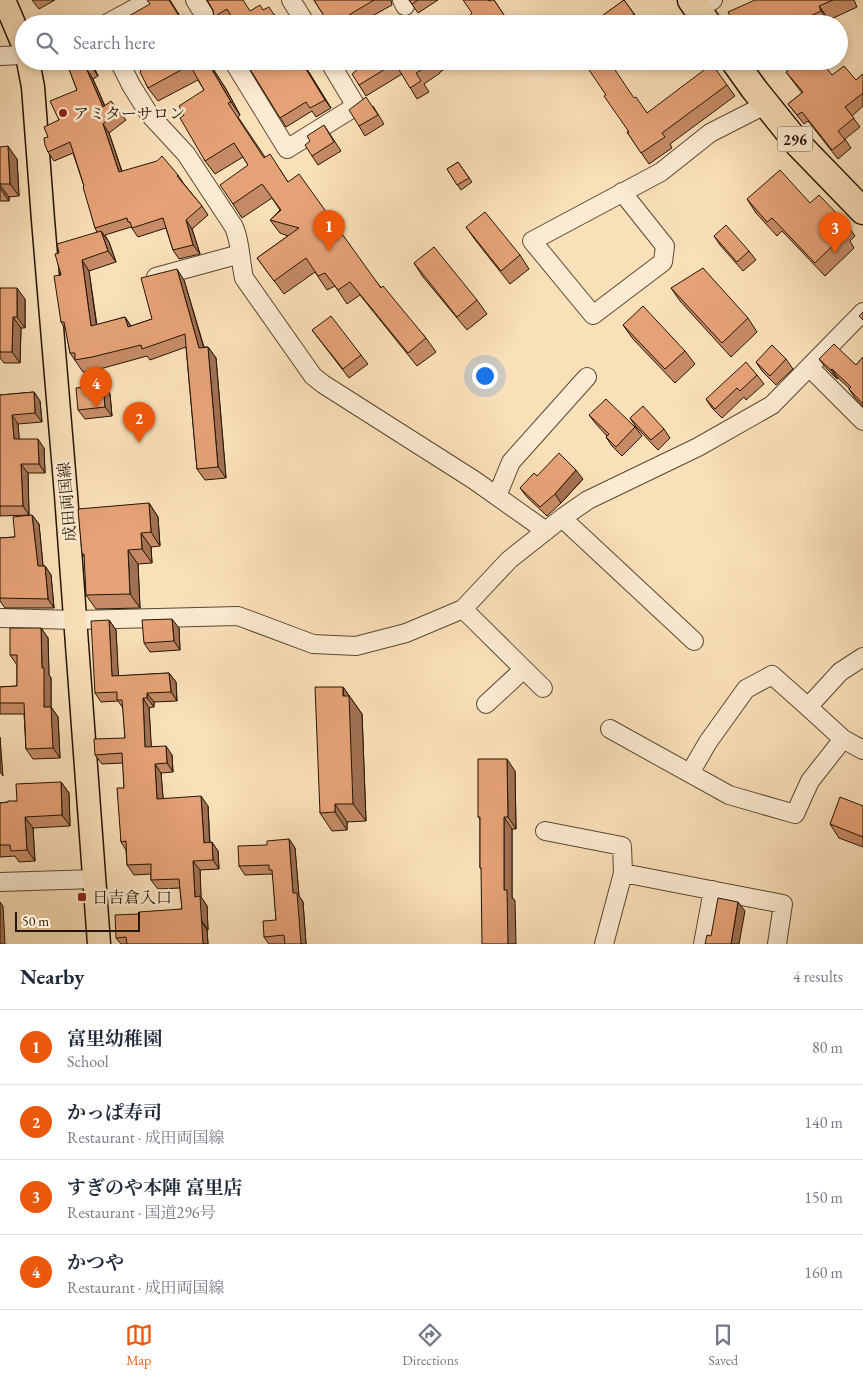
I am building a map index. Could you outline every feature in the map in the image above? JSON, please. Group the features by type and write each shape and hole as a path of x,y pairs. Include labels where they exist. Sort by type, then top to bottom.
{"highway":[{"name":"296","path":"741,70 799,145 863,211"}],"main road":[{"path":"4,0 15,26"},
{"name":"成田両国線","path":"30,70 33,87 76,620 99,944"}],"street":[{"path":"122,15 150,0"},
{"path":"195,0 204,15"},
{"path":"291,0 300,15"},
{"path":"0,56 15,55"},
{"path":"124,70 149,114 186,154 234,227 238,236 244,278 314,376 323,384 497,496 546,530"},
{"path":"239,70 287,149 356,106 334,70"},
{"path":"622,192 665,246 663,262 593,315 532,241 622,192 660,172 710,134 767,104"},
{"path":"146,280 240,254"},
{"path":"0,618 76,620 238,616 313,644 356,646 406,632 464,609 509,560 546,530 588,500 698,447 772,405 863,312"},
{"path":"809,367 863,421"},
{"path":"497,496 511,462 587,377"},
{"path":"562,518 694,641"},
{"path":"464,609 543,688"},
{"path":"808,707 840,672 863,657"},
{"path":"486,704 524,668"},
{"path":"690,774 708,742 746,689 772,675 843,739 863,750"},
{"path":"610,729 729,794 795,814 810,781 843,739"},
{"path":"545,831 622,846 622,873 604,944"},
{"path":"622,873 784,904 777,944"},
{"path":"0,882 95,879"},
{"path":"703,944 713,890"}],"building":[{"path":"147,0 169,0 178,15 131,15 150,4"},
{"path":"207,0 243,0 250,11 260,5 263,10 269,7 274,15 231,15 227,9 214,15"},
{"path":"314,0 374,0 349,15 323,15"},
{"path":"409,0 418,0 412,4"},
{"path":"463,0 494,0 504,15 470,15 472,13"},
{"path":"624,0 634,14 633,15 603,15"},
{"path":"755,0 833,0 819,6 821,11 812,15 729,15 728,12"},
{"path":"69,70 87,70 103,107 111,101 119,111 103,124 119,172 157,161 162,156 202,206 186,220 193,245 173,250 163,218 132,228 127,218 95,228 70,142 48,152 44,138 48,137 44,127 59,120 50,101 77,90"},
{"path":"140,70 181,70 148,88"},
{"path":"193,70 212,70 231,102 228,103 264,158 270,154 288,182 299,174 381,288 383,286 426,338 408,353 350,282 338,290 325,273 318,276 306,258 274,281 257,258 299,228 270,220 281,210 262,184 233,204 220,185 248,165 234,143 205,161 180,118 184,115 179,106 204,90"},
{"path":"251,70 307,70 325,100 310,108 306,102 280,118"},
{"path":"357,70 384,70 359,85 352,74"},
{"path":"399,70 421,70 416,73 421,81 410,88"},
{"path":"589,70 615,70 647,113 704,70 716,70 727,85 662,133 665,137 641,153 604,96 606,95"},
{"path":"788,70 828,70 832,75 839,70 847,70 856,80 863,74 863,93 845,107 854,118 838,131 845,140 832,150 802,112 797,115 788,104 803,92 786,72"},
{"path":"366,97 378,115 359,126 349,110"},
{"path":"324,125 334,142 312,156 305,145 310,141 307,136"},
{"path":"8,146 10,184 0,184 0,147"},
{"path":"458,162 469,178 457,185 447,169"},
{"path":"780,170 810,203 819,195 845,222 839,228 845,234 815,263 772,218 767,222 747,199"},
{"path":"485,212 520,255 501,271 466,227"},
{"path":"726,225 749,251 737,262 714,236"},
{"path":"101,231 108,251 82,260 91,326 125,317 128,327 152,319 141,278 177,269 199,348 208,347 218,467 197,469 185,334 142,349 141,345 75,360 75,353 70,353 64,322 61,322 54,276 61,275 55,254 59,253 57,244"},
{"path":"434,247 477,300 457,317 414,263"},
{"path":"703,268 748,318 722,343 671,288"},
{"path":"0,288 17,288 17,317 13,317 12,352 0,352"},
{"path":"643,306 685,351 665,369 623,325"},
{"path":"863,312 863,320 859,316"},
{"path":"331,316 361,355 343,369 312,330"},
{"path":"834,344 856,365 863,357 863,404 849,389 851,387 819,359"},
{"path":"772,345 786,359 770,376 756,362"},
{"path":"746,362 757,375 740,391 737,388 715,409 706,399"},
{"path":"103,385 105,407 78,410 76,388"},
{"path":"34,392 35,413 12,415 14,439 38,439 39,464 21,464 23,506 0,506 0,395"},
{"path":"606,399 635,427 616,447 606,437 609,434 589,415"},
{"path":"643,406 664,429 651,440 630,418"},
{"path":"559,453 576,470 555,494 540,507 520,488 534,473 537,476"},
{"path":"149,503 151,532 141,533 142,549 128,550 130,594 86,595 84,554 82,554 78,509"},
{"path":"32,515 38,566 45,566 48,599 0,598 0,538 15,537 13,517"},
{"path":"172,619 174,641 144,643 142,620"},
{"path":"109,620 112,676 169,673 171,692 147,693 147,698 143,698 145,747 166,746 167,763 155,764 157,799 201,796 204,843 212,842 213,860 193,861 195,897 200,896 203,944 127,944 126,937 116,938 115,915 182,909 179,879 151,880 151,864 127,865 126,841 121,842 117,788 124,788 122,753 95,755 94,739 125,738 122,700 117,700 117,692 95,693 91,621"},
{"path":"10,628 41,628 44,707 51,707 53,748 26,749 24,703 0,703 0,687 17,686 17,655 10,655"},
{"path":"315,687 343,687 343,696 349,696 353,804 335,804 335,812 320,813"},
{"path":"478,759 507,759 508,817 504,817 504,890 507,890 508,944 482,944"},
{"path":"61,782 62,815 25,817 27,850 11,851 10,845 0,845 0,803 17,801 16,784"},
{"path":"840,797 863,806 863,837 830,824"},
{"path":"289,839 293,893 297,893 301,944 285,944 284,935 264,937 263,921 276,920 272,870 269,870 269,865 239,866 238,846 267,845 267,841"},
{"path":"718,898 738,902 731,944 705,944 707,935 711,936"}],"place":[{"name":"アミターサロン","path":"63,113"},
{"name":"富里幼稚園","path":"329,251"},
{"name":"すぎのや本陣 富里店","path":"835,253"},
{"name":"かつや","path":"96,408"},
{"name":"かっぱ寿司","path":"139,443"},
{"name":"日吉倉入口","path":"82,897"}]}
